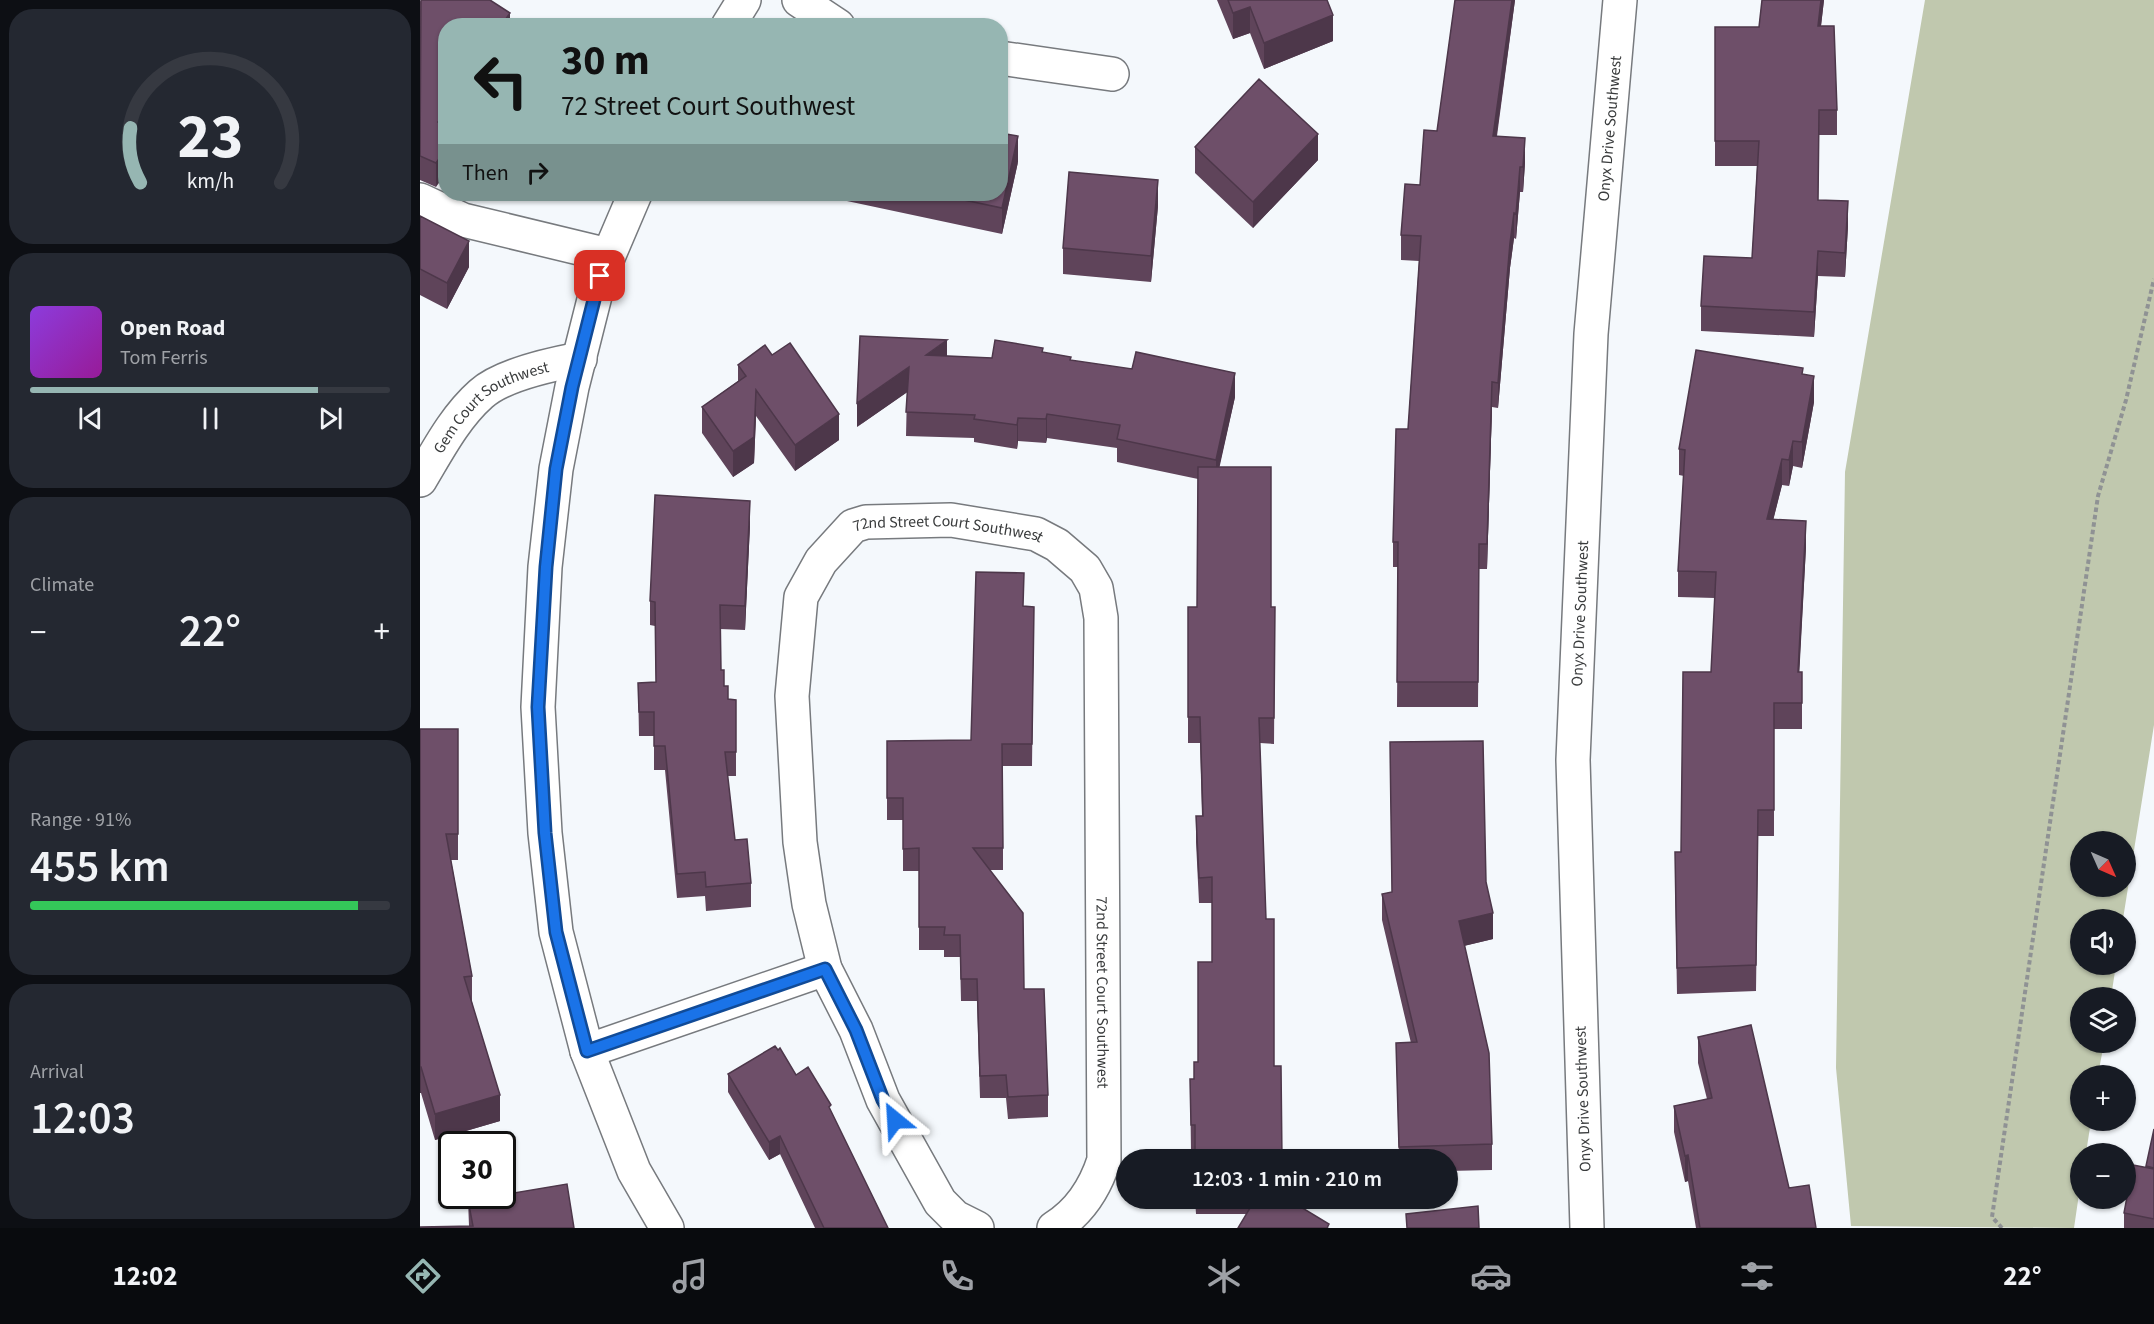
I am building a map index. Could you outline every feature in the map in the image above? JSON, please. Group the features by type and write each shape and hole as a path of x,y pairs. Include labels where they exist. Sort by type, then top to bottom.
{"street":[{"path":"733,18 744,0"},
{"path":"799,0 826,18"},
{"name":"Onyx Drive Southwest","path":"1587,1228 1573,760 1591,334 1620,0"},
{"path":"1008,59 1112,74"},
{"path":"420,200 464,220 608,255"},
{"path":"632,201 600,276 556,469 546,567 538,707 545,833 556,932 587,1051 634,1172 667,1228"},
{"name":"Gem Court Southwest","path":"420,480 461,415 483,392 538,367 580,359"},
{"name":"72nd Street Court Southwest","path":"977,1228 955,1217 940,1202 883,1100 856,1030 825,969 809,904 799,830 792,696 801,597 821,561 853,525 866,522 951,520 1036,534 1057,545 1085,569 1096,588 1101,618 1104,1160 1097,1182 1077,1211 1054,1228"},
{"path":"587,1051 825,969"}],"path":[{"path":"2002,1228 1992,1217 2098,496 2126,400 2154,279"}],"green space":[{"path":"1925,0 2154,0 2154,725 2136,838 2136,831 2070,831 2070,897 2127,897 2125,909 2070,909 2070,975 2114,975 2113,987 2070,987 2070,1053 2102,1053 2100,1065 2070,1065 2070,1131 2089,1131 2088,1143 2070,1143 2070,1209 2077,1209 2074,1228 1851,1226 1836,1068 1845,472"}],"building":[{"path":"421,0 490,0 510,13 507,18 438,18 438,160 436,163 420,156"},
{"path":"1228,0 1327,0 1333,15 1264,43 1250,7 1233,13"},
{"path":"1455,0 1512,0 1493,136 1525,138 1523,167 1520,167 1516,214 1514,213 1510,243 1498,383 1492,382 1487,544 1479,544 1478,682 1397,682 1398,542 1393,542 1396,429 1408,429 1421,236 1401,235 1405,184 1420,185 1424,130 1437,131"},
{"path":"1762,0 1821,0 1818,26 1834,26 1837,110 1819,110 1818,200 1848,201 1845,253 1818,251 1814,312 1701,306 1704,256 1752,258 1759,141 1715,141 1715,27 1759,27"},
{"path":"1259,79 1318,134 1253,202 1195,147"},
{"path":"1008,134 1018,136 1008,181"},
{"path":"1069,172 1158,180 1151,256 1063,248"},
{"path":"969,201 1004,201 1002,208"},
{"path":"420,216 469,241 447,283 420,269"},
{"path":"860,336 947,340 926,355 992,358 995,340 1043,348 1042,352 1071,357 1070,360 1132,369 1136,352 1235,373 1216,460 1117,439 1120,425 1047,414 1046,419 1018,418 1017,425 974,419 975,415 906,412 909,367 857,403"},
{"path":"790,343 839,414 795,445 756,390 754,437 733,451 702,407 746,376 738,365 765,345 772,355"},
{"path":"1696,350 1803,368 1802,374 1814,376 1802,442 1793,441 1789,460 1782,459 1767,519 1806,521 1798,672 1802,672 1802,703 1774,703 1774,810 1758,810 1756,965 1677,968 1675,852 1681,852 1683,672 1711,672 1716,572 1678,571 1685,450 1679,449"},
{"path":"1198,467 1271,467 1271,607 1275,607 1274,718 1259,718 1266,919 1274,919 1274,1066 1281,1066 1282,1149 1195,1149 1195,1125 1191,1125 1190,1079 1194,1079 1194,1062 1198,1062 1198,962 1212,962 1212,877 1199,878 1196,816 1203,816 1200,717 1188,717 1188,607 1197,607"},
{"path":"655,495 750,501 745,606 720,605 721,670 724,670 724,686 728,686 728,699 736,700 736,752 725,752 735,840 747,839 751,883 706,887 705,872 677,874 665,746 654,746 654,712 639,712 638,683 656,682 655,602 650,601"},
{"path":"976,572 1024,573 1023,606 1034,607 1032,744 1002,744 1003,848 973,848 1023,913 1024,989 1044,989 1048,1095 1008,1097 1006,1075 980,1076 977,979 961,979 960,935 944,935 945,927 919,927 919,848 903,849 903,798 887,798 887,741 971,740"},
{"path":"420,729 458,729 458,834 446,834 472,976 464,977 500,1095 435,1114 420,1067"},
{"path":"1483,741 1486,882 1493,913 1459,921 1489,1053 1492,1144 1399,1147 1396,1043 1417,1042 1382,894 1392,892 1390,742"},
{"path":"1751,1025 1789,1188 1809,1185 1816,1228 1700,1228 1688,1155 1685,1156 1674,1106 1712,1098 1698,1037"},
{"path":"775,1046 778,1050 780,1048 796,1075 808,1067 831,1105 829,1107 888,1228 824,1228 780,1136 769,1142 728,1074"},
{"path":"2154,1129 2154,1168 2146,1166"},
{"path":"2136,1166 2154,1169 2154,1219 2124,1213 2125,1209 2136,1209"},
{"path":"567,1184 574,1228 420,1228 473,1226 470,1209 516,1209 516,1193"},
{"path":"1478,1206 1479,1228 1407,1228 1406,1214"},
{"path":"1249,1209 1304,1209 1329,1224 1327,1228 1238,1228"}],"route":[{"path":"600,276 572,387 556,469 546,567 538,707 545,833 556,932 587,1051 825,969 856,1030 883,1100 895,1120"}]}
